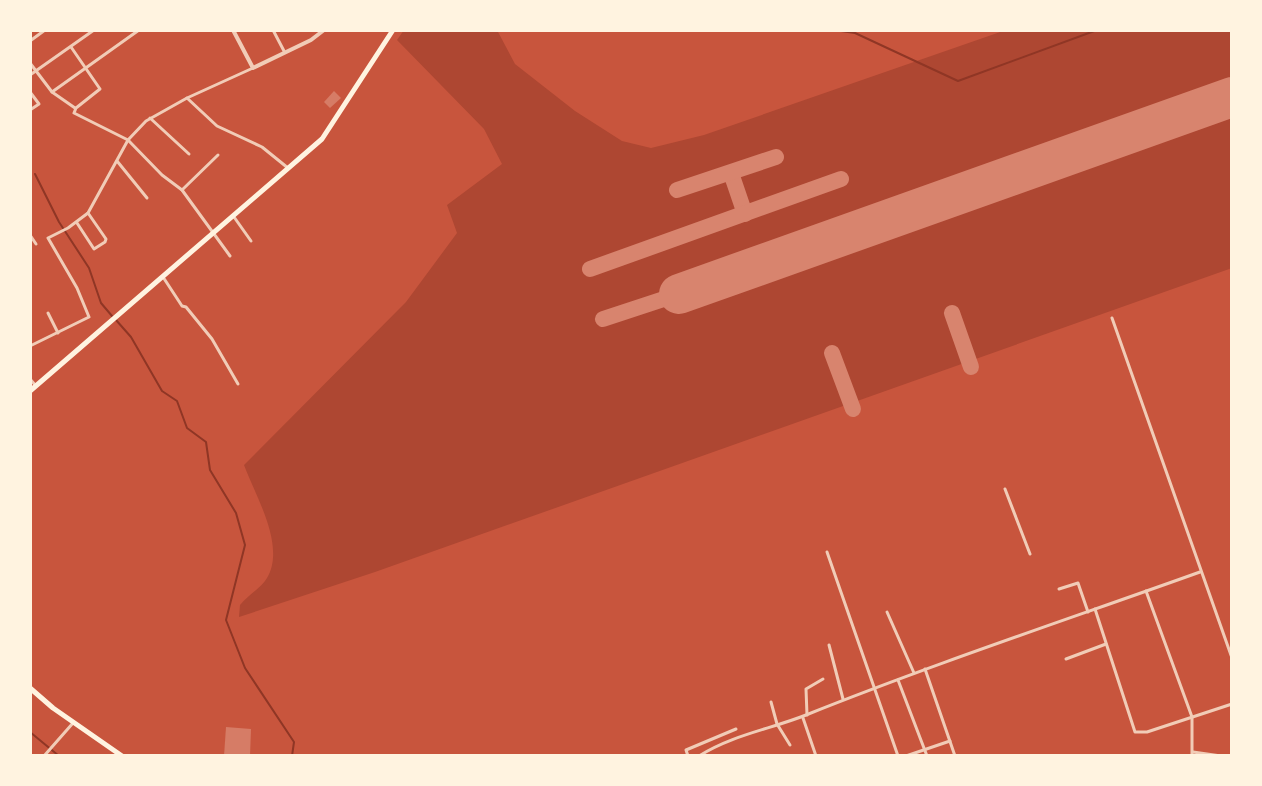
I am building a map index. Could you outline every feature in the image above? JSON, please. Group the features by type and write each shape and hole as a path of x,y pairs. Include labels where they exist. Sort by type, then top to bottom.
{"main road":[{"path":"33,389 234,217 333,127 393,30"},
{"path":"30,688 73,723 122,756"}],"street":[{"path":"30,41 45,30"},
{"path":"30,75 94,30"},
{"path":"233,30 253,68"},
{"path":"273,30 284,51"},
{"path":"30,337 32,345 89,317 77,288 48,240 88,213 128,140 150,118 311,40 324,30"},
{"path":"52,92 136,31"},
{"path":"71,47 100,89 74,110"},
{"path":"30,63 52,92 74,110 128,140 162,175 182,190 230,256"},
{"path":"30,92 39,104 30,110"},
{"path":"187,98 221,129 258,144 288,169"},
{"path":"150,118 189,154"},
{"path":"182,190 218,155"},
{"path":"117,161 147,198"},
{"path":"77,222 93,248 105,242 88,213"},
{"path":"234,217 251,241"},
{"path":"30,235 36,244"},
{"path":"163,277 182,306 212,339 238,384"},
{"path":"48,313 58,333"},
{"path":"1112,318 1232,658"},
{"path":"30,379 33,389"},
{"path":"1005,489 1030,554"},
{"path":"827,552 898,756"},
{"path":"699,756 714,746 1027,631 1200,572"},
{"path":"1059,589 1078,583 1088,612"},
{"path":"1146,591 1192,717 1192,754 1221,756"},
{"path":"1095,609 1135,732 1147,732 1232,704"},
{"path":"887,612 914,673"},
{"path":"1066,659 1106,644"},
{"path":"829,645 843,699"},
{"path":"925,669 955,756"},
{"path":"816,756 805,715 806,689 823,679"},
{"path":"898,680 927,756"},
{"path":"771,702 777,724 790,745"},
{"path":"45,754 73,723"},
{"path":"688,756 686,750 736,729"},
{"path":"906,756 950,741"}],"shaded area":[{"path":"404,30 497,30 515,64 575,111 622,141 651,148 704,135 1006,30 1232,30 1232,268 375,572 239,617 240,605 267,578 273,551 267,522 244,465 406,302 457,233 447,205 502,164 484,129 397,40"}],"building":[{"path":"334,91 341,98 330,108 324,102"},
{"path":"226,727 251,729 250,756 224,756"}],"waterway":[{"path":"834,30 855,33 958,81 1097,30"},
{"path":"35,174 59,222 89,268 101,303 112,316"},
{"path":"116,320 131,337 162,391 177,401 187,428 206,442 210,470 236,513 245,545 226,620 245,668 294,742 292,756"},
{"path":"30,732 59,756"}],"taxiway":[{"path":"677,190 776,157"},
{"path":"731,173 745,214"},
{"path":"590,269 841,179"},
{"path":"603,319 679,294"},
{"path":"952,313 971,367"},
{"path":"832,353 853,409"}],"runway":[{"path":"679,294 1232,97"}]}
